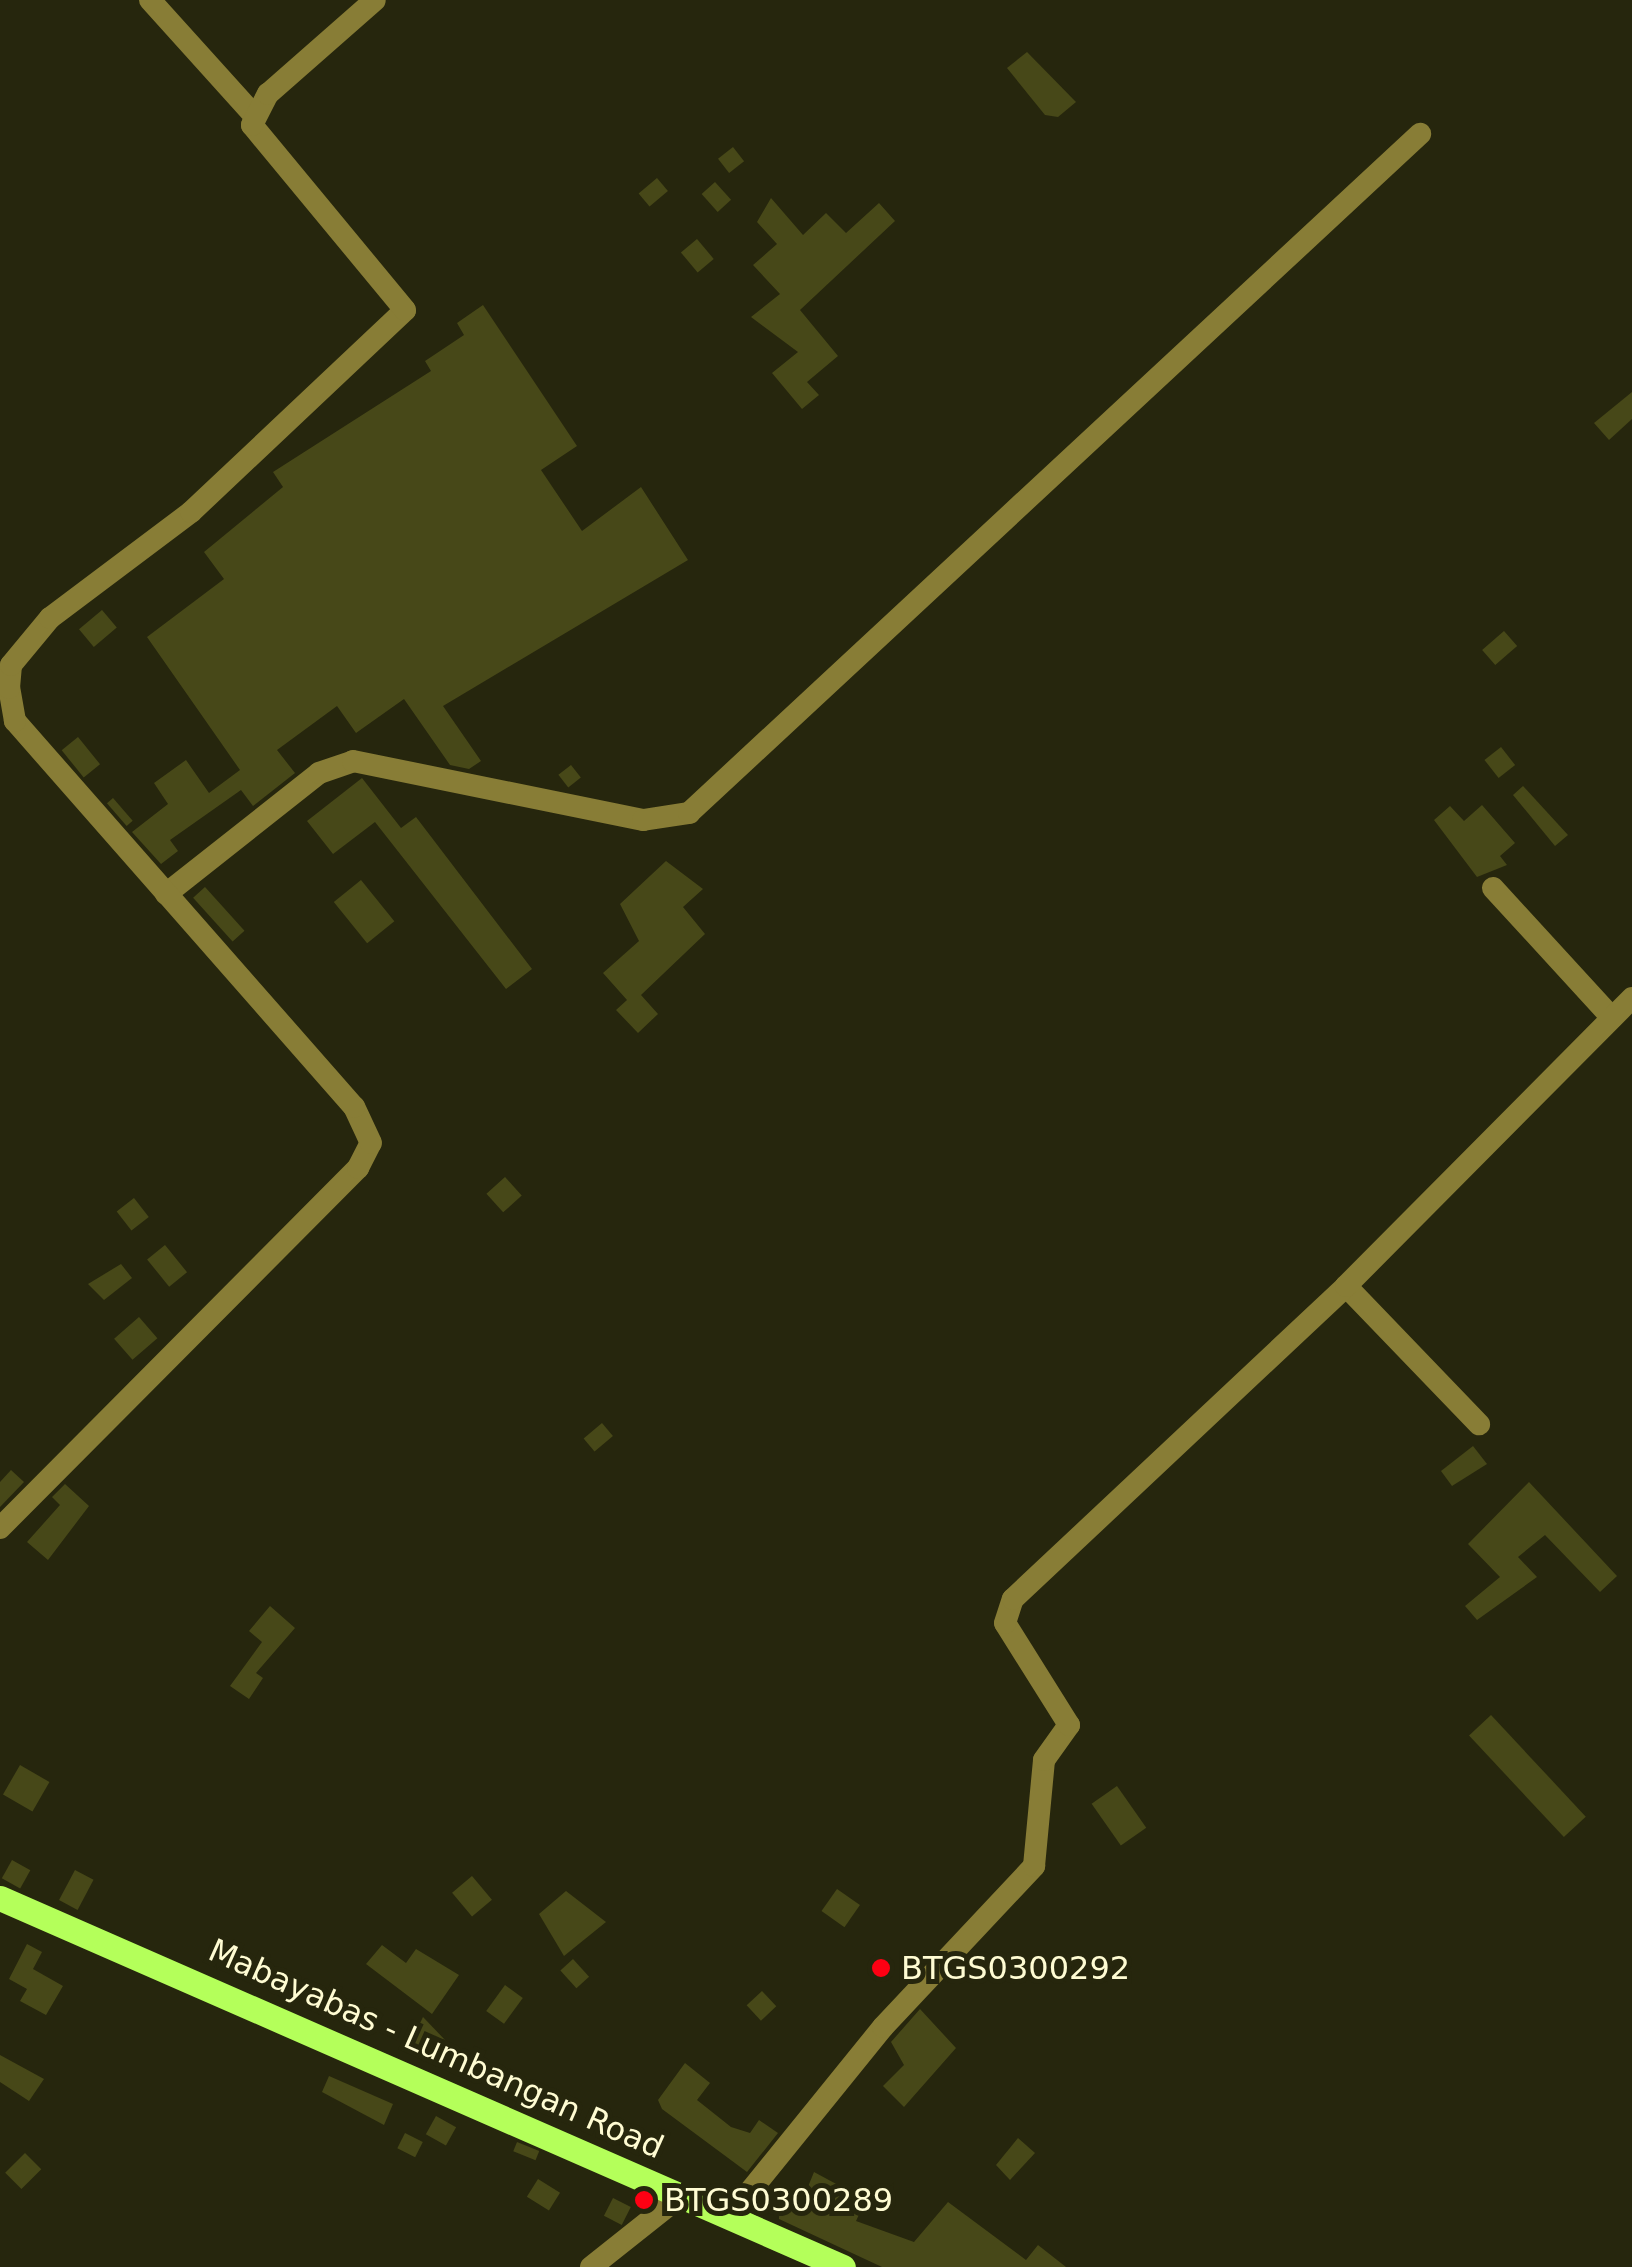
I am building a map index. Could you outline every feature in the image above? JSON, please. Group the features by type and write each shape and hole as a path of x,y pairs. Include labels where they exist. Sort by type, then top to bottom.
{"main road":[{"name":"Mabayabas - Lumbangan Road","path":"0,1898 843,2267"}],"street":[{"path":"0,1528 358,1168 370,1143 354,1107 15,722 11,664 50,618 191,512 404,310 285,172 254,115 150,0"},
{"path":"254,115 374,0"},
{"path":"166,894 319,772 354,761 642,820 689,813 1420,134"},
{"path":"1493,888 1612,1018"},
{"path":"730,2216 872,2040 1034,1866 1044,1760 1069,1725 1005,1623 1013,1599 1346,1286 1632,998"},
{"path":"1346,1286 1478,1424"},
{"path":"591,2267 682,2195"}],"building":[{"path":"1027,52 1076,102 1058,117 1045,115 1007,68"},
{"path":"733,147 744,161 729,173 718,159"},
{"path":"657,178 668,191 650,206 639,193"},
{"path":"715,182 731,200 718,212 702,194"},
{"path":"771,198 803,235 826,213 846,233 879,203 895,221 800,310 838,356 807,382 819,395 802,409 772,373 798,352 751,317 780,294 753,265 777,244 757,222"},
{"path":"697,239 714,259 698,272 681,252"},
{"path":"483,305 577,446 541,470 582,531 641,487 688,560 443,706 481,761 469,769 450,765 404,699 356,733 337,706 277,750 295,773 253,806 241,790 170,840 178,851 161,864 132,832 168,804 154,783 186,760 209,793 240,770 147,637 224,579 204,552 283,487 273,472 431,371 425,361 464,335 457,323"},
{"path":"1632,392 1632,419 1609,440 1594,423"},
{"path":"102,610 117,628 94,647 79,629"},
{"path":"1504,631 1517,646 1495,665 1482,650"},
{"path":"78,737 100,764 84,777 62,750"},
{"path":"1501,747 1515,765 1499,778 1484,760"},
{"path":"571,765 581,778 568,787 558,775"},
{"path":"362,778 401,828 416,817 532,969 506,989 375,822 333,854 307,821"},
{"path":"1523,786 1568,835 1555,846 1513,795"},
{"path":"113,798 133,821 127,826 107,803"},
{"path":"1482,805 1515,843 1500,856 1507,865 1477,877 1434,820 1450,806 1464,821"},
{"path":"666,861 703,889 683,907 705,934 641,995 658,1014 638,1033 616,1010 627,1000 603,973 639,941 620,904"},
{"path":"361,880 394,921 367,943 334,902"},
{"path":"205,887 244,931 233,942 193,898"},
{"path":"505,1177 522,1196 503,1212 486,1194"},
{"path":"134,1198 149,1217 131,1230 117,1212"},
{"path":"165,1245 187,1272 169,1287 147,1259"},
{"path":"121,1264 132,1278 104,1300 88,1284"},
{"path":"139,1317 157,1338 132,1360 114,1339"},
{"path":"602,1423 613,1436 595,1451 584,1438"},
{"path":"1473,1446 1487,1464 1452,1486 1441,1471"},
{"path":"11,1470 24,1482 0,1507 0,1482"},
{"path":"1529,1482 1617,1576 1600,1592 1545,1535 1518,1557 1537,1577 1477,1620 1465,1606 1500,1577 1468,1544"},
{"path":"65,1484 89,1506 48,1560 27,1542 60,1505 52,1497"},
{"path":"270,1606 295,1628 256,1673 263,1678 249,1699 230,1686 262,1642 249,1631"},
{"path":"1491,1715 1586,1817 1564,1837 1469,1735"},
{"path":"20,1765 49,1782 32,1811 3,1794"},
{"path":"1117,1786 1146,1828 1121,1846 1092,1804"},
{"path":"12,1860 30,1870 20,1889 2,1878"},
{"path":"75,1870 94,1880 78,1910 59,1900"},
{"path":"472,1876 492,1900 472,1916 452,1893"},
{"path":"837,1889 860,1905 844,1927 822,1911"},
{"path":"566,1891 606,1922 564,1956 539,1914"},
{"path":"27,1944 42,1952 33,1969 63,1986 46,2015 20,2001 27,1989 9,1979"},
{"path":"382,1945 406,1963 416,1949 459,1975 432,2014 366,1964"},
{"path":"573,1959 589,1977 576,1988 560,1970"},
{"path":"505,1985 523,1998 504,2024 486,2011"},
{"path":"762,1991 776,2006 761,2021 747,2005"},
{"path":"920,2009 956,2048 904,2107 883,2086 904,2065 891,2042"},
{"path":"423,2017 446,2041 440,2060 408,2048"},
{"path":"0,2055 44,2079 29,2101 0,2082"},
{"path":"685,2063 710,2083 697,2100 731,2127 750,2133 759,2120 778,2133 747,2172 662,2109 658,2100"},
{"path":"329,2076 393,2104 384,2125 322,2092"},
{"path":"436,2116 456,2127 446,2146 426,2134"},
{"path":"405,2133 423,2142 415,2157 397,2148"},
{"path":"1018,2138 1035,2153 1010,2180 996,2165"},
{"path":"517,2142 539,2151 536,2160 513,2151"},
{"path":"25,2153 41,2169 21,2189 5,2173"},
{"path":"814,2172 866,2200 856,2221 914,2242 948,2202 1026,2260 1038,2245 1066,2267 882,2267 779,2219 780,2195 803,2199"},
{"path":"538,2179 560,2193 549,2211 527,2197"},
{"path":"613,2198 631,2207 622,2225 604,2216"}],"place":[{"name":"BTGS0300292","path":"881,1968"},
{"name":"BTGS0300289","path":"644,2200"}]}
